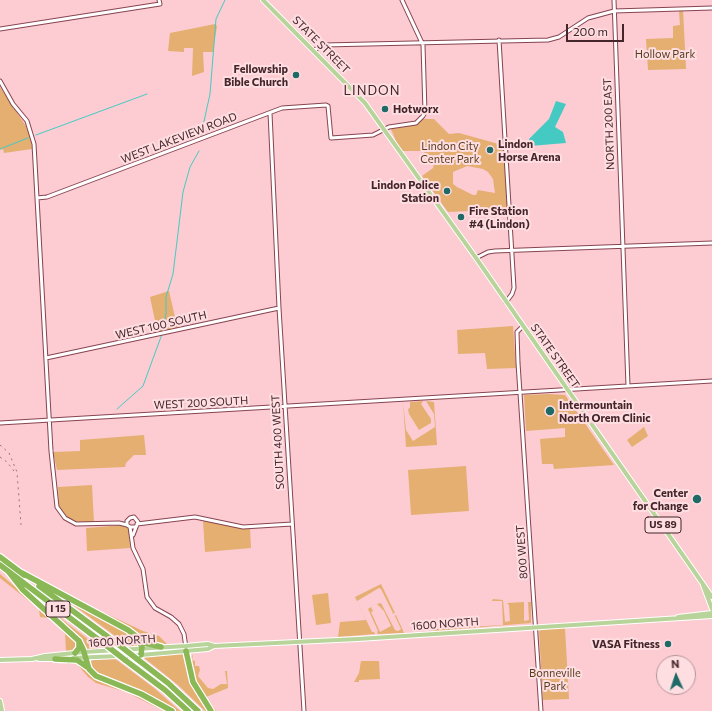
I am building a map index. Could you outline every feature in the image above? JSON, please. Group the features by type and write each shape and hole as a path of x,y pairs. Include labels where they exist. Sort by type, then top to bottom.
{"highway":[{"name":"I 15","path":"0,557 119,645 140,654 198,711"},
{"name":"I 15","path":"0,565 165,690 188,711"},
{"path":"8,571 23,590 79,641 85,655 88,669"},
{"path":"22,573 136,636 148,645 161,647"},
{"path":"136,636 141,644 140,654"},
{"path":"75,653 79,648 79,641"},
{"path":"186,648 193,682 211,711"},
{"path":"55,659 81,661 96,676 141,694 172,711"}],"main road":[{"name":"STATE STREET","path":"263,0 365,103 476,258 712,597"},
{"name":"STATE STREET","path":"702,582 712,609"},
{"name":"1600 NORTH","path":"678,618 683,615 712,613"},
{"name":"1600 NORTH","path":"140,654 161,647 208,649 214,646 712,616"},
{"name":"1600 NORTH","path":"0,660 55,659 85,655 140,654 186,648"},
{"name":"1600 NORTH","path":"32,659 75,653 85,655"},
{"path":"0,701 2,711"}],"street":[{"path":"384,130 389,127 413,124 422,118 425,109 422,42 402,0"},
{"name":"NORTH 200 EAST","path":"614,0 628,386"},
{"path":"0,29 159,2"},
{"path":"314,50 320,46 328,45 548,40 559,37 588,18 614,11 712,8"},
{"path":"500,40 514,288 512,294 506,302"},
{"path":"0,81 13,104 26,121 33,137 49,421 56,504 61,514 72,523 83,525 119,523 128,524 135,527"},
{"name":"WEST LAKEVIEW ROAD","path":"37,198 47,197 288,106 328,106 331,138 373,135 384,130"},
{"name":"SOUTH 400 WEST","path":"270,113 285,407 304,711"},
{"path":"476,258 488,252 512,250 712,243"},
{"name":"WEST 100 SOUTH","path":"46,358 280,308"},
{"name":"800 WEST","path":"523,326 516,332 541,711"},
{"name":"WEST 200 SOUTH","path":"0,423 712,381"},
{"path":"128,524 132,517 137,522"},
{"path":"137,522 195,517 243,526 292,524"},
{"path":"137,522 133,537 134,550 143,569 149,601 158,610 171,617 179,624 184,634 186,648"},
{"path":"128,524 133,537"}],"green space":[{"name":"Hollow Park","path":"683,10 686,69 648,70 646,39 673,38 673,26 680,25 679,11"},
{"path":"215,24 217,26 213,52 203,52 204,72 192,76 193,48 184,48 184,52 168,51 170,33"},
{"path":"0,87 26,126 31,140 32,149 4,153 3,149 0,150"},
{"name":"Lindon City Center Park","path":"422,119 434,119 449,134 459,133 506,146 510,209 448,212 422,176 433,168 434,163 423,151 400,151 391,129 418,123","holes":["467,166 483,169 488,172 493,179 495,193 478,190 476,195 473,195 453,184 453,172"]},
{"path":"169,291 178,330 158,335 150,297"},
{"path":"513,326 516,368 487,369 485,353 458,354 457,330"},
{"path":"524,395 565,395 614,465 554,469 553,464 542,464 540,439 565,437 565,428 526,431"},
{"path":"423,401 421,404 431,419 431,423 419,430 409,414 408,409 410,408 410,402"},
{"path":"426,401 434,402 437,445 406,447 403,402 406,430 413,441 435,427 434,414"},
{"path":"644,427 648,436 632,447 627,440"},
{"path":"144,435 146,455 134,455 126,463 125,467 57,470 53,452 80,451 80,440"},
{"path":"466,466 469,511 411,515 408,470"},
{"path":"92,485 94,523 71,520 62,512 59,506 58,487"},
{"path":"203,521 250,528 251,548 205,552"},
{"path":"124,525 129,529 130,548 87,551 86,528"},
{"path":"0,574 59,624 78,645 74,650 66,651 65,634 50,618 40,617 39,609 0,578"},
{"path":"381,584 395,613 392,614 393,613 381,589 379,588 357,601 372,632 375,634 338,637 340,622 366,620 355,597"},
{"path":"328,593 331,623 316,625 312,595"},
{"path":"493,599 503,600 505,622 510,621 509,605 507,603 524,602 524,621 529,620 528,602 531,602 531,623 433,631 432,629 503,625 502,601 492,601"},
{"path":"68,601 131,635 138,641 138,646 130,647"},
{"path":"79,601 143,631 159,636 167,644 150,644 133,630"},
{"path":"381,603 395,630 398,631 401,629 395,616 393,617 396,615 404,633 378,634 368,609 371,607 373,611 371,612 380,632 391,626 384,611 377,604"},
{"path":"44,605 68,624 101,649 85,649"},
{"name":"Bonneville Park","path":"565,628 569,699 543,700 539,631 543,629"},
{"path":"183,654 188,677 209,711 205,711 178,685 143,657"},
{"path":"193,654 192,660 195,661 195,666 199,666 200,670 198,676 208,688 213,689 221,684 227,684 225,671 227,671 228,688 206,697 216,711 214,711 200,692 194,677 191,658"},
{"path":"114,658 154,688 180,711 176,711 143,692 100,675 93,669 89,662 93,660"},
{"path":"76,661 83,664 89,674 96,679 136,694 169,711 164,711 126,692 96,683 88,677 77,664 67,664 67,662"},
{"path":"361,661 379,661 380,679 359,680 359,682 354,682 359,673"}],"water":[{"path":"556,101 566,104 555,127 563,132 566,143 530,146 529,139 549,119"}],"waterway":[{"path":"201,135 210,94 216,19 225,0"},
{"path":"36,135 147,94"},
{"path":"0,149 28,138"},
{"path":"163,331 166,313 166,297 173,274 183,192 190,167 199,151"},
{"path":"117,409 143,386 162,334"}],"railway":[{"path":"0,445 9,453 17,472 21,525"},
{"path":"0,457 7,462 14,471"}],"place":[{"name":"Fellowship Bible Church","path":"296,75"},
{"name":"Hotworx","path":"385,109"},
{"name":"Lindon Horse Arena","path":"490,150"},
{"name":"Lindon Police Station","path":"447,191"},
{"name":"Fire Station #4 (Lindon)","path":"461,217"},
{"name":"Intermountain North Orem Clinic","path":"550,411"},
{"name":"Center for Change","path":"697,499"},
{"name":"VASA Fitness","path":"668,644"}],"district":[{"name":"LINDON","path":"372,91"}]}
